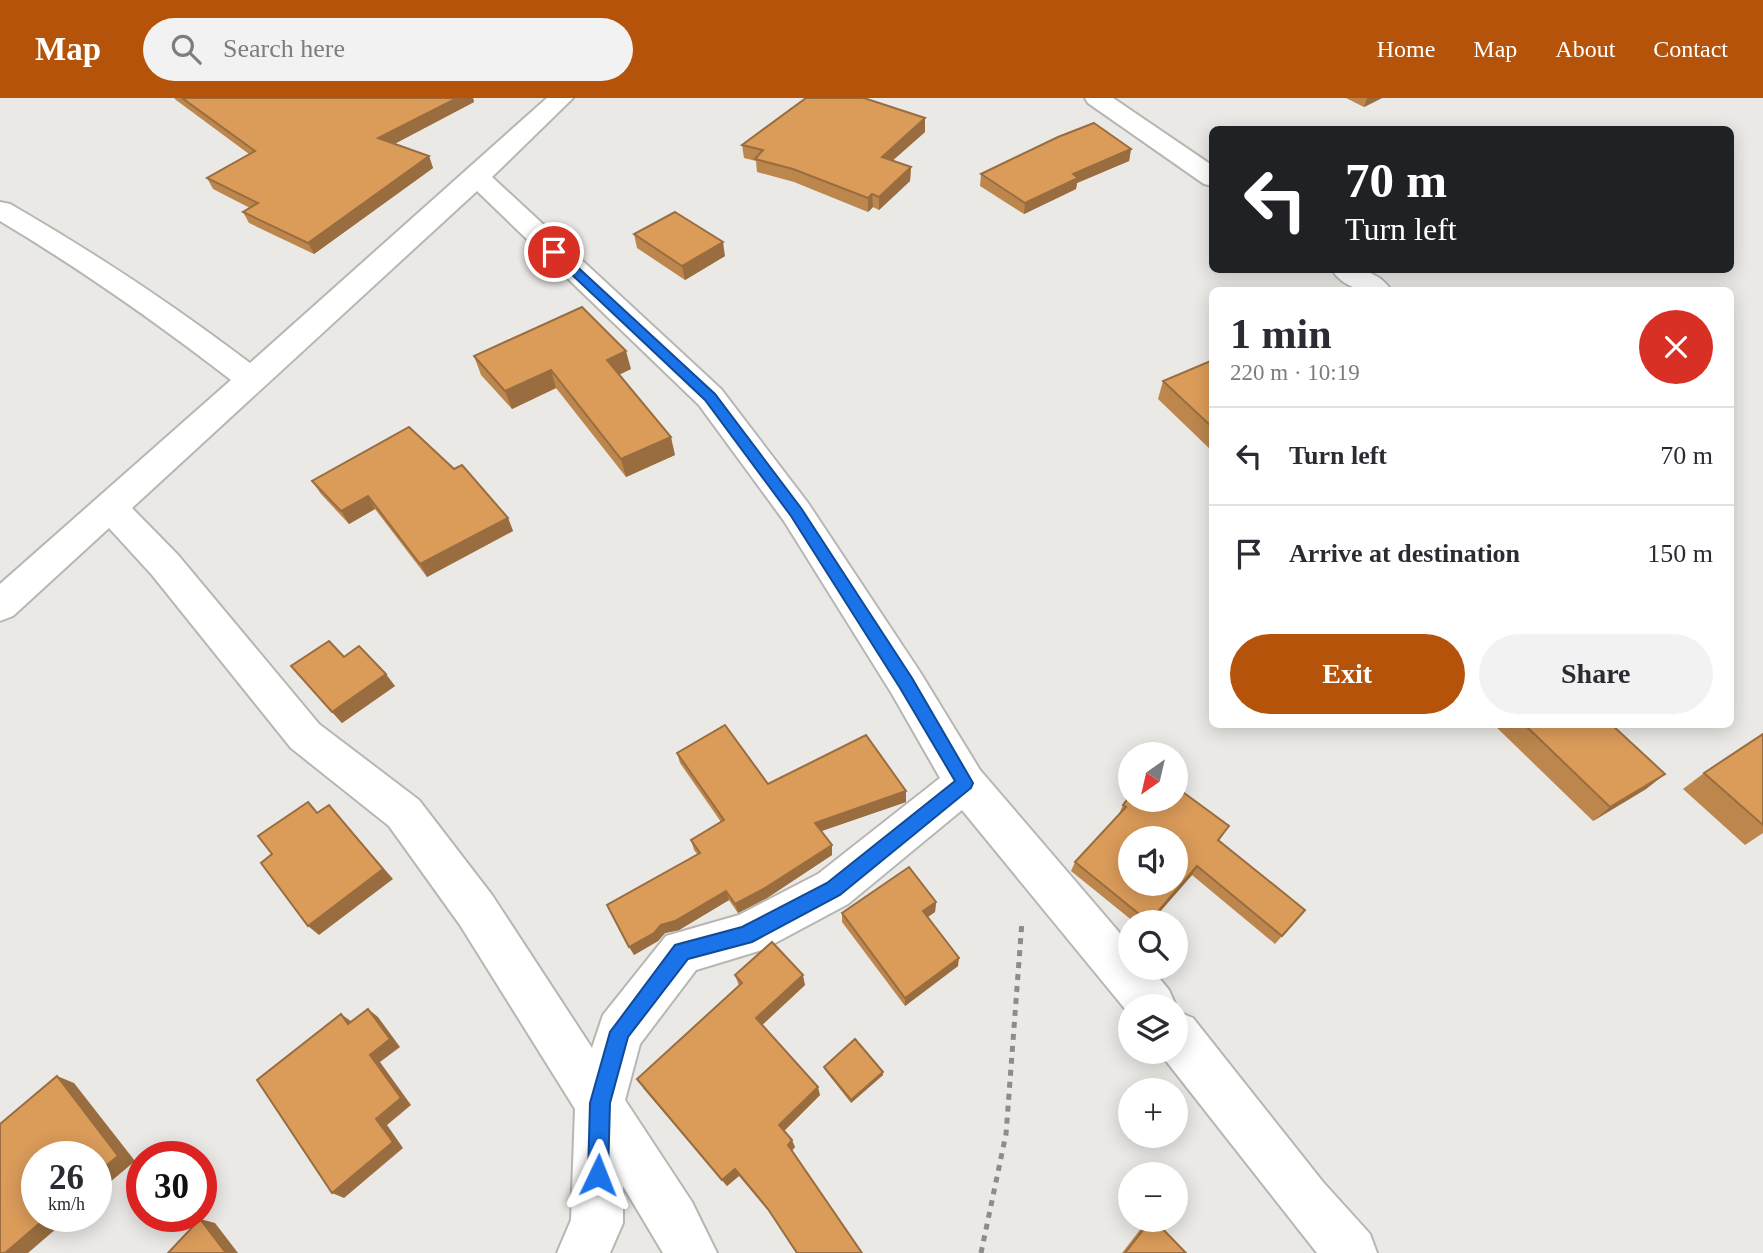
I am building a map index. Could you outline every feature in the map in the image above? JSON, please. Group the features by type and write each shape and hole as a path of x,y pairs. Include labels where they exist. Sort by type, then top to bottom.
{"street":[{"path":"0,606 477,177 561,98"},
{"path":"1097,98 1209,175"},
{"path":"477,177 710,397 796,512 906,683 965,783 1143,994"},
{"path":"0,210 78,256 156,307 251,380"},
{"path":"1350,273 1372,287"},
{"path":"110,508 165,565 305,736 404,813 476,910 674,1220 691,1253"},
{"path":"583,1253 597,1223 600,1103 620,1032 682,952 746,935 833,889 965,783"},
{"path":"1188,1050 1305,1200 1351,1253"}],"path":[{"path":"981,1253 1006,1134 1027,856"}],"building":[{"path":"182,98 457,98 378,138 429,156 308,243 243,212 258,203 207,178 255,151"},
{"path":"806,98 864,98 925,118 882,157 911,167 879,197 872,194 868,198 793,169 755,159 763,150 742,145"},
{"path":"1094,123 1131,149 1073,174 1078,178 1025,203 981,174 1058,137"},
{"path":"675,212 723,242 682,266 634,234"},
{"path":"582,307 626,351 607,360 671,437 621,459 551,370 505,391 474,356"},
{"path":"1209,362 1209,424 1163,381"},
{"path":"409,427 454,469 462,465 508,518 420,564 368,496 341,511 312,481"},
{"path":"329,641 344,657 359,646 386,674 332,712 291,666"},
{"path":"725,725 768,784 866,735 906,791 815,823 832,845 735,904 726,891 675,921 661,925 654,933 629,947 607,905 700,853 691,840 724,820 677,753"},
{"path":"1528,728 1615,728 1665,774 1610,807"},
{"path":"1763,734 1763,825 1704,773"},
{"path":"1188,796 1229,826 1218,840 1305,910 1282,936 1197,866 1188,876 1188,826 1118,826 1118,896 1171,896 1159,910 1134,910 1075,862 1121,812 1188,812"},
{"path":"308,802 317,813 329,805 383,869 308,926 261,863 272,854 258,836"},
{"path":"909,867 936,902 923,911 959,958 905,998 842,913"},
{"path":"772,942 803,975 756,1018 818,1087 779,1125 792,1140 788,1145 862,1253 797,1253 768,1209 735,1169 722,1180 637,1079 742,983 735,975"},
{"path":"368,1009 390,1039 370,1055 401,1098 376,1119 393,1142 332,1193 257,1080 341,1014 348,1024"},
{"path":"855,1039 883,1072 851,1100 824,1067"},
{"path":"57,1076 107,1141 21,1141 21,1232 29,1232 5,1253 0,1253 0,1124"},
{"path":"112,1148 118,1156 112,1161"},
{"path":"188,1232 210,1232 226,1253 168,1253"},
{"path":"1142,1232 1166,1232 1186,1253 1125,1253"}],"route":[{"path":"554,252 710,397 796,512 906,683 965,783 833,889 746,935 682,952 620,1032 600,1103 598,1175"}]}
